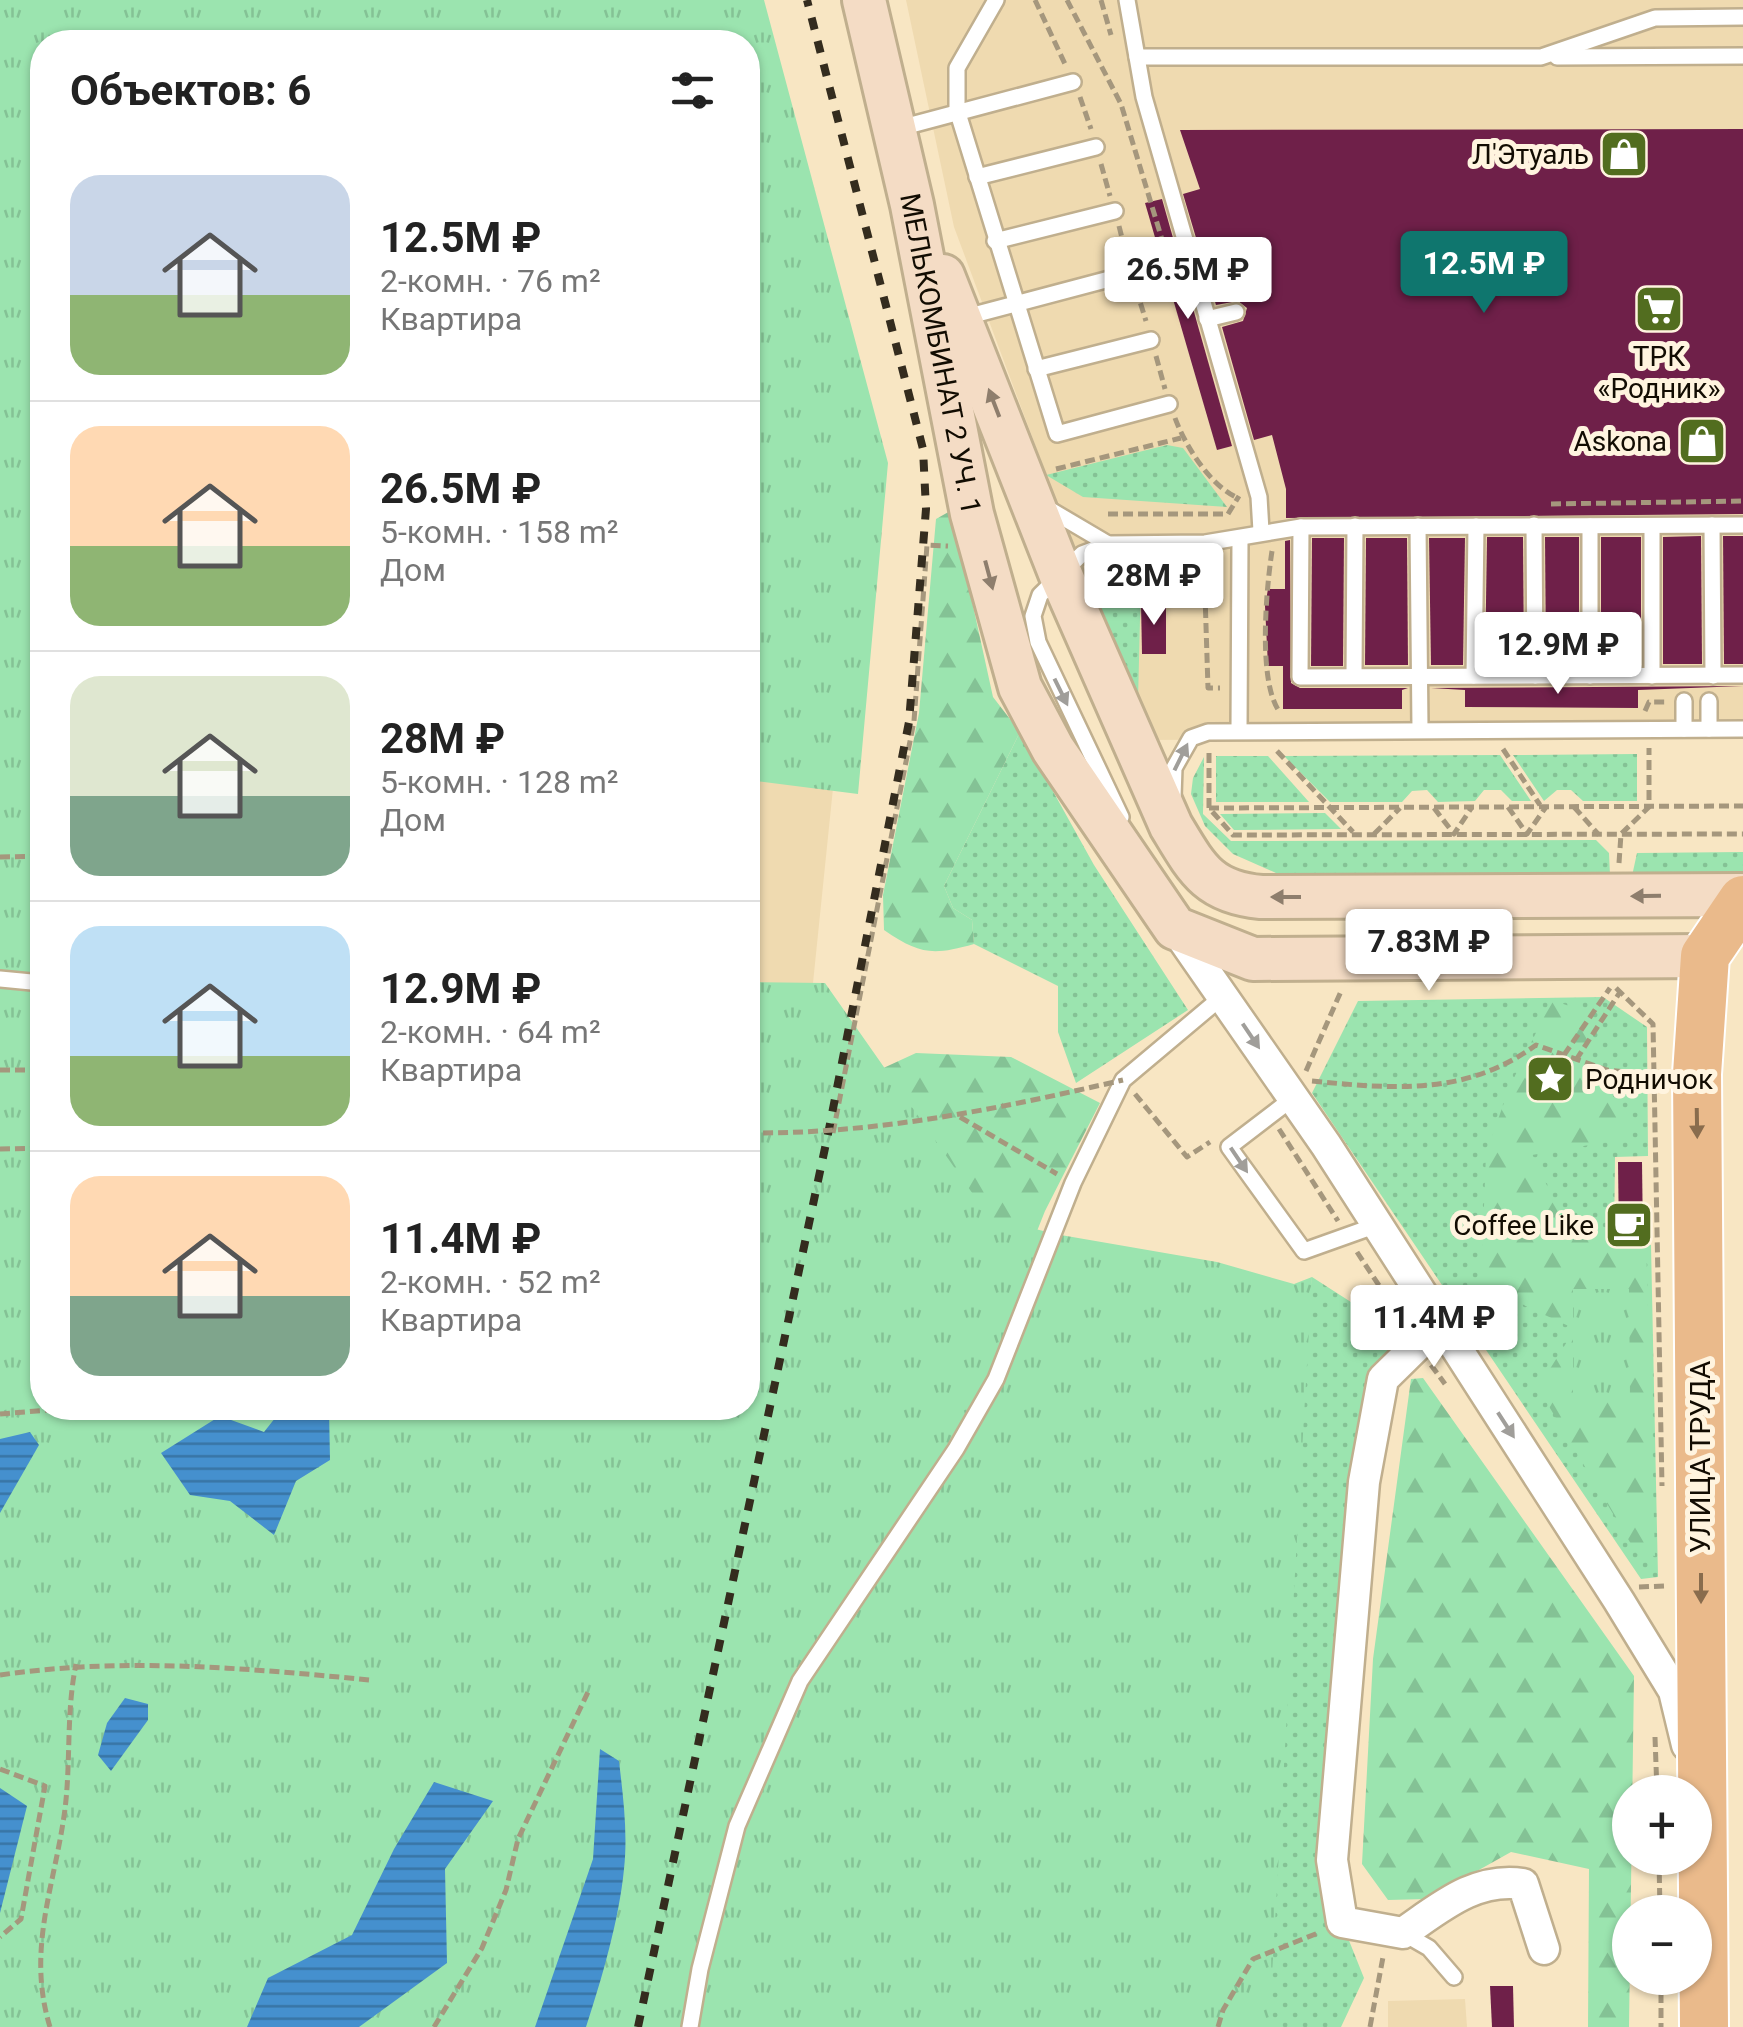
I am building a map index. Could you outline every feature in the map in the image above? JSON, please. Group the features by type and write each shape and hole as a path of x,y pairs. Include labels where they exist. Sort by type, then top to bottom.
{"main road":[{"path":"1724,956 1743,897"},
{"name":"УЛИЦА ТРУДА","path":"1703,1775 1697,1074 1724,956"},
{"name":"УЛИЦА ТРУДА","path":"1703,1875 1704,2027"}],"street":[{"path":"864,0 912,206"},
{"name":"МЕЛЬКОМБИНАТ 2 УЧ. 1","path":"912,206 1190,817 1195,866 1220,889 1261,897 1743,897"},
{"name":"МЕЛЬКОМБИНАТ 2 УЧ. 1","path":"912,206 982,546 1020,687 1053,749 1175,928"},
{"path":"1175,928 1253,959 1724,956"},
{"path":"1175,928 1302,1092 1377,1226 1674,1691 1695,1775"},
{"path":"1440,1323 1383,1379 1364,1482 1332,1860 1342,1922 1403,1933 1456,1897 1495,1880 1523,1884 1544,1949"}],"lane":[{"path":"996,0 957,68 957,110 1057,434 1170,404"},
{"path":"1127,0 1144,97 1259,496 1261,532"},
{"path":"1541,57 1655,18 1743,17"},
{"path":"1137,57 1743,56"},
{"path":"893,130 1073,82"},
{"path":"976,177 1096,147"},
{"path":"996,241 1114,211"},
{"path":"962,318 1132,274"},
{"path":"1207,320 1236,312"},
{"path":"1036,368 1151,340"},
{"path":"1038,483 1058,517 1108,544"},
{"path":"1534,525 1535,676"},
{"path":"1712,525 1713,676"},
{"path":"1175,928 1038,642 1033,616 1040,596 1080,574 1082,554 1108,544 1240,540 1261,532 1301,526 1743,525"},
{"path":"1301,526 1300,676 1743,676"},
{"path":"1354,676 1355,526"},
{"path":"1418,526 1420,729"},
{"path":"1474,676 1476,526"},
{"path":"1590,526 1590,676"},
{"path":"1652,526 1652,676"},
{"path":"1239,729 1240,540"},
{"path":"1709,701 1709,728"},
{"path":"1684,702 1684,728"},
{"path":"1190,817 1174,768 1191,738 1239,729 1743,728"},
{"path":"0,979 30,982"},
{"path":"690,2027 700,1968 737,1826 800,1681 956,1449 996,1379 1073,1184 1123,1080 1224,996"},
{"path":"1302,1092 1229,1147 1304,1251 1377,1226"},
{"path":"1403,1933 1430,1948 1454,1977"}],"path":[{"path":"1067,0 1121,104 1172,273"},
{"path":"1038,483 1182,438"},
{"path":"1108,514 1228,514 1240,498 1234,480"},
{"path":"833,1133 914,721 928,545 982,546"},
{"path":"1080,574 1204,574"},
{"path":"1618,877 1620,834 1649,807 1649,748"},
{"path":"1503,749 1543,807"},
{"path":"1190,817 1209,750"},
{"path":"1277,751 1355,834"},
{"path":"1574,806 1599,834"},
{"path":"1190,817 1327,808 1743,806"},
{"path":"1454,834 1472,807"},
{"path":"1508,807 1527,834"},
{"path":"1527,834 1543,807"},
{"path":"1373,834 1400,808"},
{"path":"1434,808 1454,834"},
{"path":"1190,817 1233,835 1743,834"},
{"path":"0,857 30,856"},
{"path":"1361,988 1342,988 1302,1092 1408,1090 1503,1069 1536,1045 1576,1060 1652,1075"},
{"path":"1590,988 1620,992 1653,1024 1662,1488"},
{"path":"1564,1055 1610,988"},
{"path":"1576,1060 1620,992"},
{"path":"0,1070 30,1070"},
{"path":"760,1133 833,1133 960,1117 1123,1080 1188,1157 1221,1135"},
{"path":"960,1117 1073,1184"},
{"path":"0,1148 30,1148"},
{"path":"0,1414 30,1412"},
{"path":"1632,1587 1664,1586 1664,1566"},
{"path":"50,2027 42,1998 41,1917 55,1869 65,1806 67,1708 76,1664"},
{"path":"0,1675 76,1664 279,1672 369,1680"},
{"path":"434,2027 482,1948 506,1890 518,1839 589,1690"},
{"path":"1655,1724 1656,1775"},
{"path":"0,1769 45,1786 21,1919 0,1938"},
{"path":"1218,2027 1223,2010 1253,1959 1342,1922"},
{"path":"1370,2027 1384,1952 1403,1933"},
{"path":"1661,1995 1661,2027"}],"shaded area":[{"path":"906,0 1743,0 1743,736 1145,740 954,227"},
{"path":"840,720 805,1061 760,1060 760,748"},
{"path":"1465,1999 1467,2027 1388,2027 1388,2001"}],"green space":[{"path":"0,0 764,0 888,463 858,794 760,782 760,30 30,30 30,1420 760,1420 760,982 825,983 989,1217 1055,1234 1217,1262 1294,1284 1312,1277 1269,2027 0,2027"},
{"path":"1167,445 1183,448 1227,507 1083,497 1046,475"},
{"path":"952,510 993,697 1020,732 944,886 953,908 972,920 974,944 936,951 907,944 884,930 883,895 919,713 936,519"},
{"path":"1097,568 1098,577 1141,577 1138,701 1089,592 1089,576"},
{"path":"1020,732 1094,865 1188,1010 1076,1083 1058,1032 1058,986 974,944 972,920 953,908 944,886"},
{"path":"1637,754 1637,801 1583,801 1571,790 1557,790 1544,801 1513,755"},
{"path":"1500,755 1531,801 1512,801 1501,790 1484,790 1475,801 1438,802 1427,790 1412,791 1402,802 1330,802 1284,756"},
{"path":"1216,756 1268,756 1309,802 1216,802"},
{"path":"1204,757 1203,814 1231,841 1596,840 1609,853 1610,875 1285,877 1233,854 1205,826 1191,794 1193,778"},
{"path":"1325,813 1341,829 1234,830 1220,814"},
{"path":"1743,852 1743,875 1632,876 1637,853"},
{"path":"1603,997 1647,1027 1648,1156 1615,1157 1614,1241 1651,1245 1658,1577 1641,1579 1312,1093 1358,1001"},
{"path":"1552,1000 1589,1013 1585,1083 1635,1122 1618,1140 1532,1155 1561,1214 1646,1241 1655,1556 1637,1554 1538,1388 1575,1329 1481,1285 1486,1153 1510,1086"},
{"path":"916,1053 1011,1057 1100,1103 1045,1211 994,1339 853,1082"},
{"path":"1312,1277 1396,1331 1323,1897 1348,1938 1364,1978 1341,2027 1207,2027 1266,1636"},
{"path":"1573,1289 1629,1289 1630,1397 1573,1398"},
{"path":"1423,1378 1634,1676 1633,1775 1612,1775 1612,1875 1631,1875 1631,1895 1612,1895 1612,1995 1629,1995 1629,2027 1588,2027 1589,1869 1511,1852 1427,1899 1388,1900 1362,1864 1373,1659 1411,1379"}],"water":[{"path":"214,1420 231,1420 264,1432 274,1420 329,1420 330,1460 296,1481 274,1535 230,1501 190,1495 161,1453"},
{"path":"30,1432 39,1445 0,1513 0,1439"},
{"path":"125,1698 148,1704 148,1720 111,1771 98,1755 107,1723"},
{"path":"600,1749 619,1761 624,1815 624,1869 614,1928 586,2027 535,2027 593,1859"},
{"path":"434,1782 493,1801 445,1869 447,1963 359,2027 247,2027 268,1978 352,1935 394,1849"},
{"path":"0,1788 27,1806 0,1913"}],"building":[{"path":"1743,129 1743,514 1286,518 1286,489 1272,435 1254,440 1222,327 1243,321 1247,308 1238,301 1216,305 1183,194 1200,189 1180,130"},
{"path":"1162,199 1232,446 1217,450 1145,203"},
{"path":"1701,536 1702,664 1663,664 1663,537"},
{"path":"1723,536 1743,536 1743,664 1724,664"},
{"path":"1487,537 1523,537 1524,665 1485,665"},
{"path":"1545,537 1579,537 1579,664 1546,665"},
{"path":"1601,537 1641,537 1641,664 1601,664"},
{"path":"1312,538 1344,538 1343,666 1311,666"},
{"path":"1366,538 1407,538 1408,665 1365,665"},
{"path":"1429,538 1465,538 1463,665 1431,665"},
{"path":"1290,540 1291,683 1300,688 1408,688 1402,690 1402,709 1283,709 1283,666 1268,666 1265,606 1268,589 1285,589 1285,541"},
{"path":"1141,602 1166,602 1166,654 1142,654"},
{"path":"1743,686 1638,690 1638,708 1465,707 1465,690 1431,688"},
{"path":"1618,1162 1642,1162 1643,1240 1619,1240"},
{"path":"1490,1986 1513,1986 1514,2027 1492,2027"}],"railway":[{"path":"638,2027 828,1134 909,722 926,509 923,449 807,0"}],"place":[{"name":"Л'Этуаль","path":"1624,154"},
{"name":"ТРК «Родник»","path":"1659,309"},
{"name":"Askona","path":"1702,441"},
{"name":"Родничок","path":"1550,1079"},
{"name":"Coffee Like","path":"1629,1225"}]}
